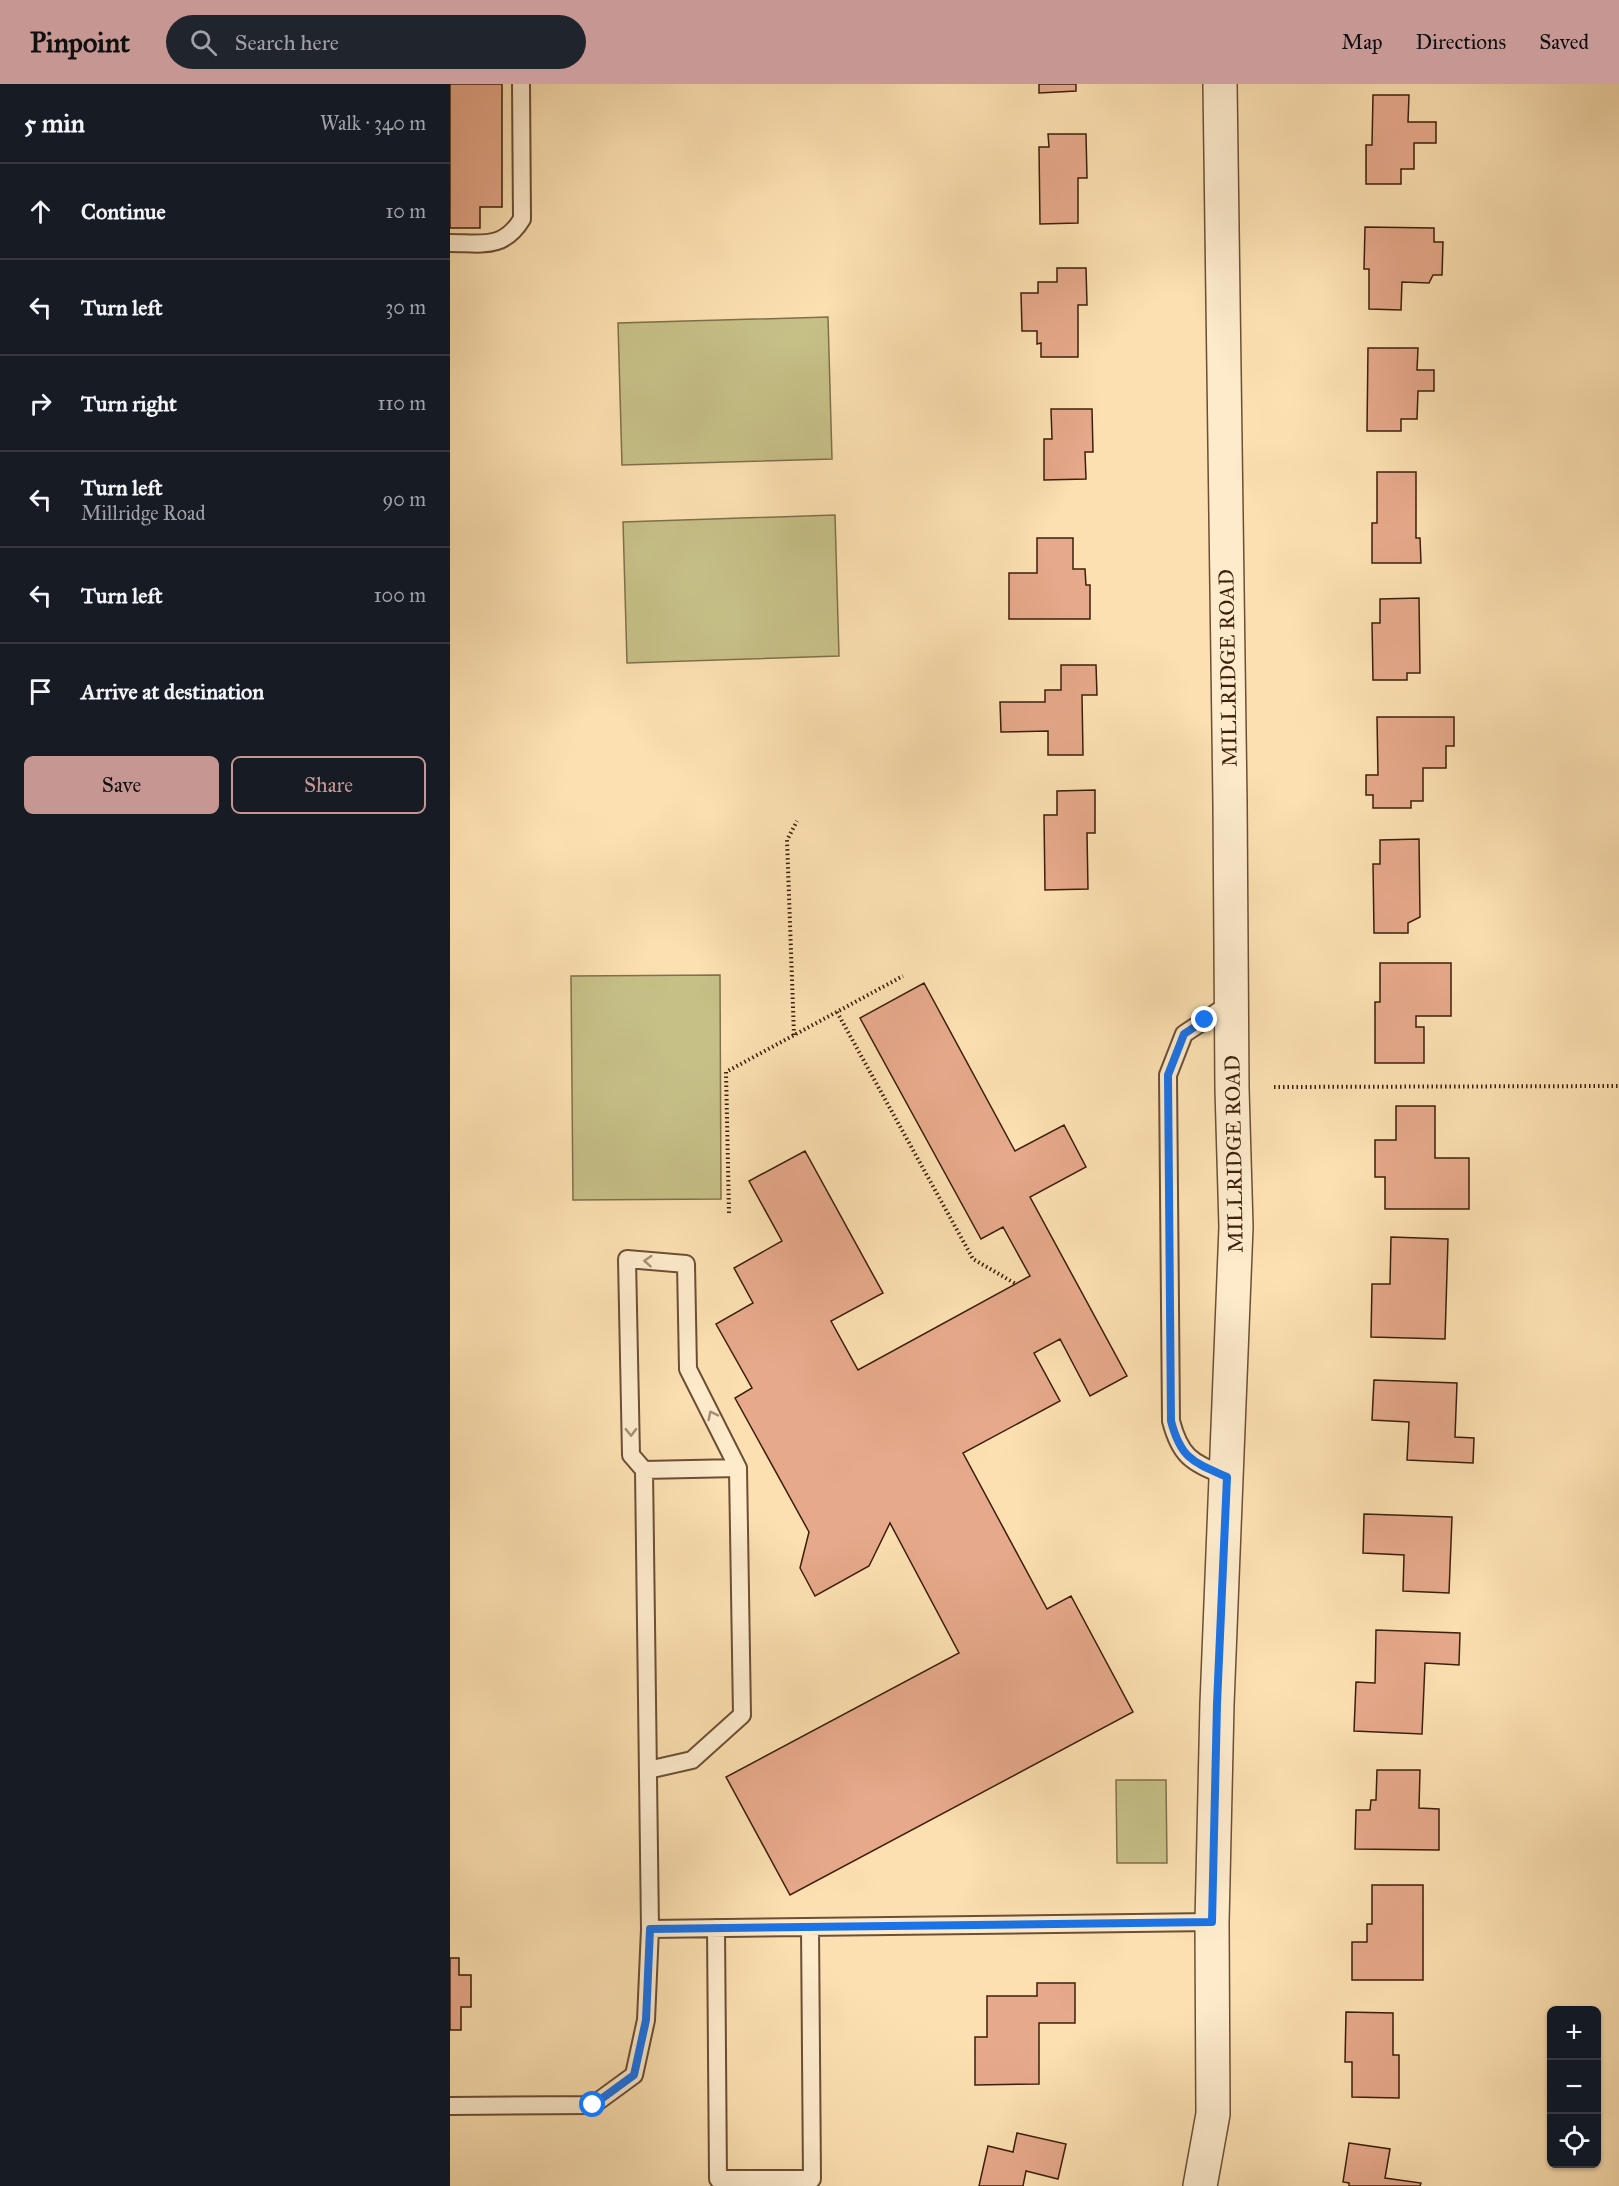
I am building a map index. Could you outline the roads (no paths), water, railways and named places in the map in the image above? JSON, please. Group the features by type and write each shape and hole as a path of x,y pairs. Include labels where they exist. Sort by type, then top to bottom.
{"street":[{"name":"MILLRIDGE ROAD","path":"1200,2186 1213,2114 1212,1922 1217,1704 1236,1227 1232,1089 1220,84"}],"lane":[{"path":"450,243 493,243 513,233 522,219 521,84"},
{"path":"1227,1477 1191,1459 1177,1443 1171,1421 1168,1075 1184,1034 1232,1002"},
{"path":"450,2106 593,2105 634,2075 646,2020 650,1929 644,1470 631,1455 627,1259 686,1264 688,1369 738,1468 742,1714 692,1760 648,1770"},
{"path":"644,1470 738,1468"},
{"path":"650,1929 1212,1922"},
{"path":"716,1928 718,2179 812,2179 810,1927"}]}
